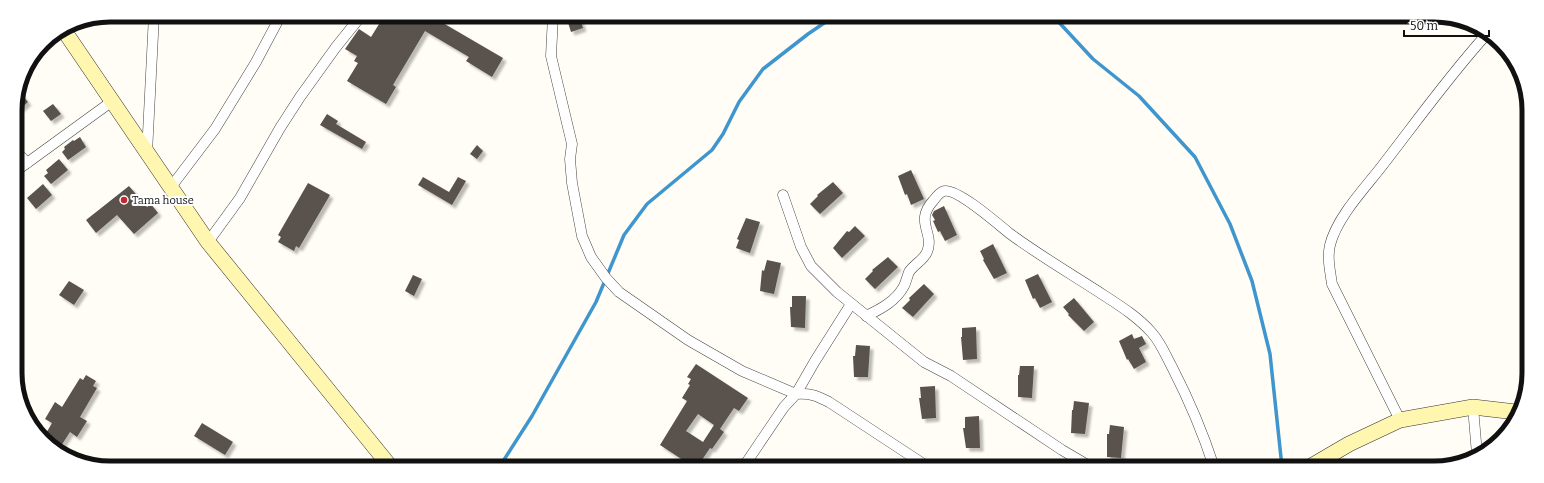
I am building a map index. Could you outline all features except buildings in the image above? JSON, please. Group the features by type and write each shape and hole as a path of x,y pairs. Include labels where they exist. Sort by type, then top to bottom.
{"street":[{"path":"147,153 154,22"},
{"path":"170,187 215,130 256,62 277,22"},
{"path":"208,242 240,198 280,128 300,97 356,22"},
{"path":"552,22 551,56 572,144 570,159 572,183 582,236 591,256 606,278 619,292 688,340 742,371 796,394 814,395 829,402 919,461"},
{"path":"66,34 111,102 208,242 386,461"},
{"path":"1400,420 1332,284 1328,260 1330,244 1334,233 1350,208 1417,120 1484,38"},
{"path":"22,167 111,102"},
{"path":"22,158 27,163"},
{"path":"866,316 888,304 899,294 904,287 909,273 924,258 927,252 928,244 924,216 929,206 937,196 944,191 952,191 966,199 1027,246 1130,313 1153,334 1184,390 1203,434 1212,461"},
{"path":"783,195 801,247 811,266 851,304 924,362 951,376 1081,461"},
{"path":"747,461 784,406 796,394 851,304"},
{"path":"1473,407 1477,450"},
{"path":"1320,461 1349,444 1400,420 1473,407 1513,412"}],"waterway":[{"path":"503,461 532,416 596,302 624,235 647,204 712,150 723,134 739,102 763,69 826,22"},
{"path":"1059,22 1093,59 1139,96 1195,157 1230,224 1252,281 1270,354 1281,461"}],"place":[{"name":"Tama house","path":"124,200"}]}
